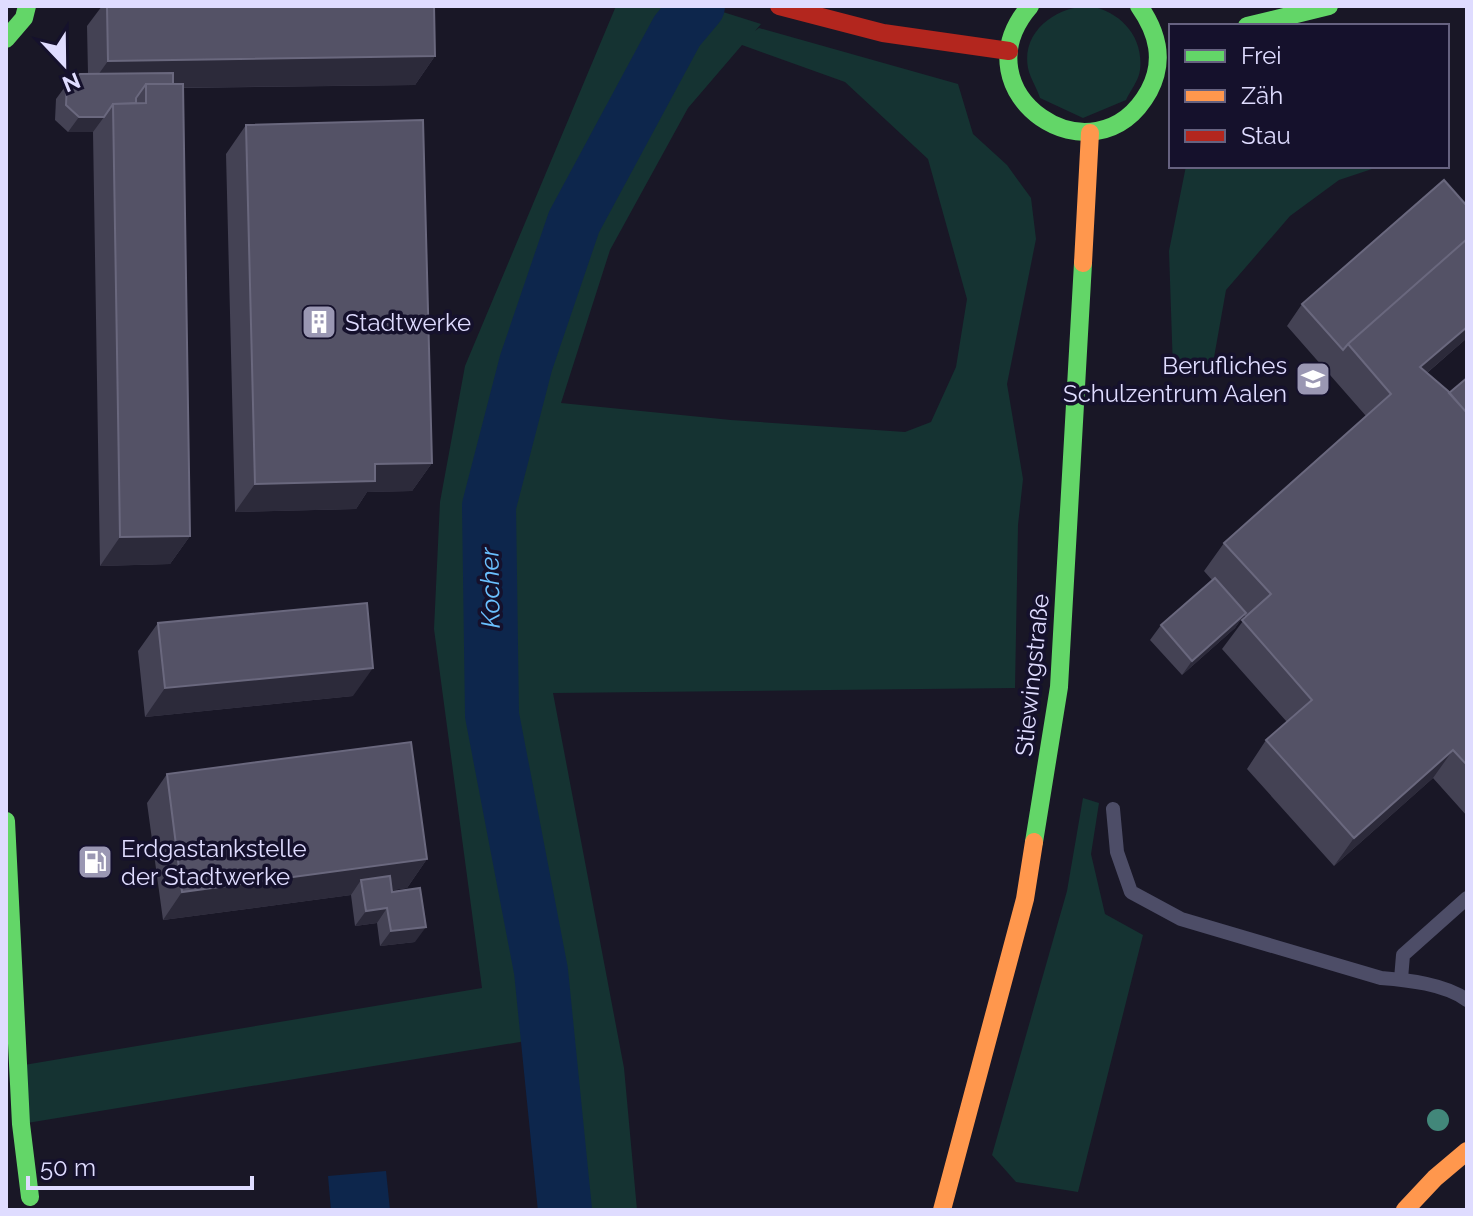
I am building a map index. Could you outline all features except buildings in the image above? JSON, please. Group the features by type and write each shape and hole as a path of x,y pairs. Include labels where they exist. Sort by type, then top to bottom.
{"main road":[{"path":"6,39 24,18 27,6"},
{"path":"779,6 883,33 1009,51"},
{"path":"1030,6 1015,26 1009,51 1010,73 1017,94 1030,111 1048,125 1069,132 1090,133 1115,127 1136,113 1151,93 1159,68 1159,43 1151,23 1139,6"},
{"path":"1255,24 1329,6"},
{"name":"Stiewingstraße","path":"942,1210 1025,899 1059,687 1090,133"},
{"path":"6,821 21,1124 31,1204"},
{"path":"1405,1210 1435,1178 1467,1151"}],"lane":[{"path":"1113,809 1117,852 1131,892 1181,919 1381,978 1401,979 1457,993 1467,1000"},
{"path":"1401,979 1403,955 1467,898"}],"green space":[{"path":"616,6 704,6 761,24 755,31 759,28 958,84 973,134 1007,165 1031,198 1036,239 1007,384 1023,479 1018,525 1015,688 553,693 624,1068 637,1210 550,1210 532,1040 21,1124 24,1065 482,988 434,629 440,502 465,366","holes":["742,45 845,82 928,159 967,299 956,367 931,422 905,432 731,420 561,403 610,250 688,108"]},
{"path":"1090,6 1111,14 1128,28 1138,47 1140,70 1126,100 1083,118 1040,98 1029,72 1027,55 1030,43 1044,23 1065,10"},
{"path":"1186,168 1375,168 1339,180 1290,216 1226,290 1213,363 1173,369 1169,251"},
{"path":"1083,798 1099,803 1091,854 1105,914 1143,935 1078,1192 1016,1182 992,1155 1067,891"}],"water":[{"path":"386,1171 390,1210 331,1210 328,1176"}],"waterway":[{"name":"Kocher","path":"565,1210 541,971 492,715 489,506 526,363 574,222 677,31 698,6"}],"traffic: fast":[{"path":"6,39 24,18 27,6"},
{"path":"1030,6 1011,39 1009,70 1020,97 1041,118 1068,130 1097,131 1125,119 1149,91 1154,80 1158,58 1155,37 1139,6"},
{"path":"1255,24 1329,6"},
{"path":"1034,842 1059,687 1083,263"},
{"path":"6,821 21,1124 30,1197"}],"traffic: slow":[{"path":"1083,263 1090,133"},
{"path":"942,1210 1025,899 1034,842"},
{"path":"1405,1210 1435,1178 1467,1151"}],"traffic: jam":[{"path":"779,6 883,33 1009,51"}],"place":[{"name":"Stadtwerke","path":"319,322"},
{"name":"Berufliches Schulzentrum Aalen","path":"1313,379"},
{"name":"Erdgastankstelle der Stadtwerke","path":"95,862"}]}
